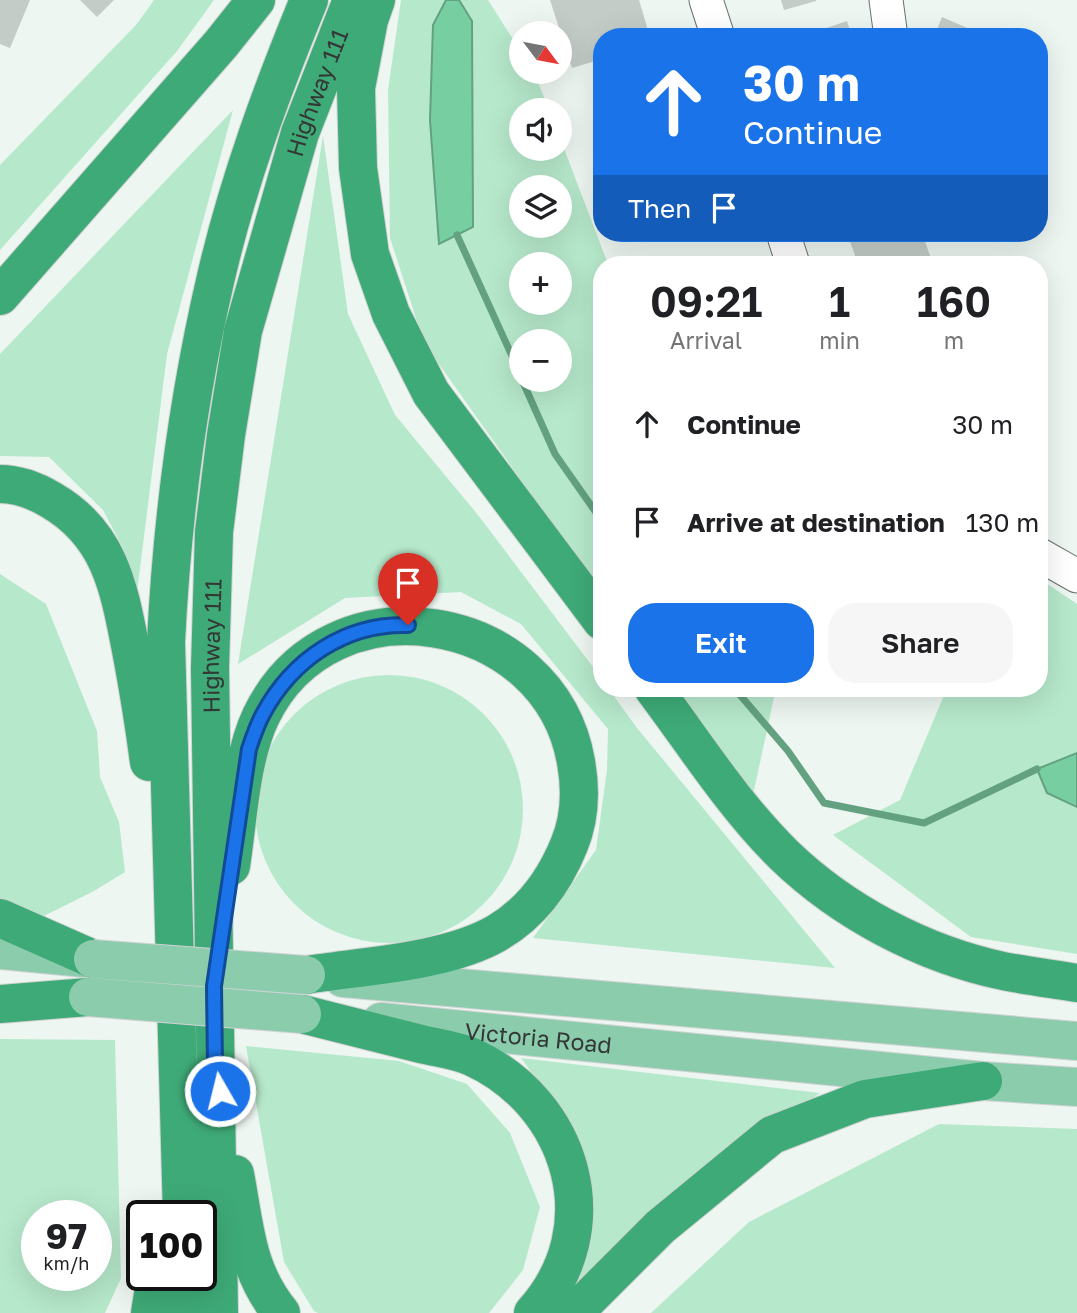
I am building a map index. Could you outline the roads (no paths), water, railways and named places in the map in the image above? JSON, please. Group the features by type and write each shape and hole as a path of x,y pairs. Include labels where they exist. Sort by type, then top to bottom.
{"highway":[{"path":"0,296 212,55 256,0"},
{"name":"Highway 111","path":"182,1200 166,642 169,573 188,419 216,275 247,164 275,83 309,0"},
{"name":"Highway 111","path":"219,1313 210,668 214,532 243,331 300,133 352,0"},
{"path":"376,0 369,20 356,88 358,168 370,254 391,314 431,393 593,609"},
{"path":"0,484 25,488 45,496 78,518 99,544 114,575 141,702 163,870 175,914"},
{"path":"214,986 249,749 261,716 278,689 298,666 317,650 342,637 393,625 423,626 448,631 496,649 539,684 558,707 572,738 578,776 575,832 553,877 528,911 498,933 471,946 440,955 306,975"},
{"path":"660,697 744,810 784,855 824,889 874,922 932,949 1002,971 1077,983"},
{"path":"0,918 93,959"},
{"path":"0,1004 88,998"},
{"path":"302,1014 470,1056 496,1071 526,1096 547,1121 564,1149 571,1175 573,1222 566,1259 554,1286 533,1313"},
{"path":"215,1065 254,1272 267,1296 281,1313"},
{"path":"574,1313 660,1227 772,1135 865,1098 983,1081"},
{"path":"160,1200 180,1106"},
{"path":"150,1313 154,1291"},
{"path":"183,1291 183,1313"}],"main road":[{"name":"Victoria Road","path":"0,950 1077,1041"},
{"name":"Victoria Road","path":"0,988 88,998 302,1014 983,1081 1077,1087"}],"street":[{"path":"705,0 715,28"},
{"path":"886,0 890,28"},
{"path":"1048,553 1077,548"},
{"path":"1048,559 1077,576"}],"waterway":[{"path":"457,235 509,349"},
{"path":"527,392 555,454 593,508"},
{"path":"742,697 788,751 824,803 924,823 1037,769"}]}
